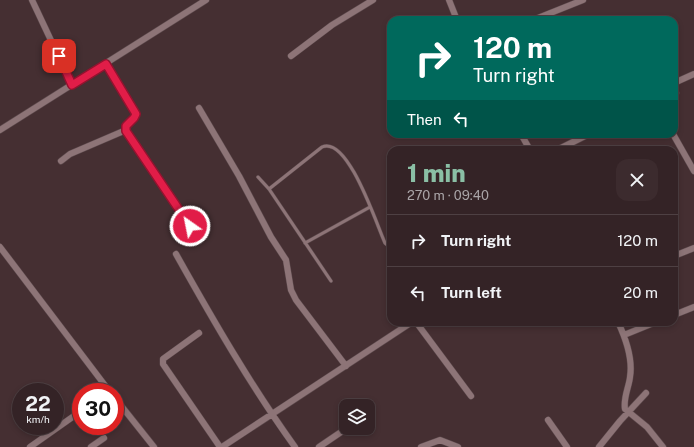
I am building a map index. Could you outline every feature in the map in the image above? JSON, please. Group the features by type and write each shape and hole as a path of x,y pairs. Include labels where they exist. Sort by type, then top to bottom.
{"street":[{"path":"32,0 72,85"},
{"path":"0,130 206,0"},
{"path":"291,56 332,25 373,0"},
{"path":"449,0 455,16"},
{"path":"544,16 583,0"},
{"path":"106,64 136,114 126,126 126,130 190,226"},
{"path":"678,81 694,74"},
{"path":"199,108 239,176 271,237 286,260 291,290 296,300 346,366"},
{"path":"61,160 70,154 126,130"},
{"path":"565,146 581,138"},
{"path":"675,138 693,167"},
{"path":"0,247 102,383"},
{"path":"678,254 694,248"},
{"path":"176,254 212,318 271,414 295,447"},
{"path":"678,313 694,307"},
{"path":"199,333 163,360 163,364 221,447 406,326"},
{"path":"419,326 471,396"},
{"path":"620,326 624,335 631,362 631,376 624,404 628,412 647,427 663,447"},
{"path":"624,335 646,326"},
{"path":"599,447 646,393"},
{"path":"124,409 154,447"},
{"path":"30,447 72,417"},
{"path":"548,420 567,447"},
{"path":"319,447 328,445 339,435"},
{"path":"91,447 104,438"},
{"path":"422,447 440,440 458,447"}],"lane":[{"path":"270,189 322,147 330,146 337,149 355,174 387,245"},
{"path":"258,177 270,189 331,281"},
{"path":"305,243 370,207"}],"route":[{"path":"59,56 72,85 106,64 136,114 136,116 126,126 126,131 190,226"}]}
